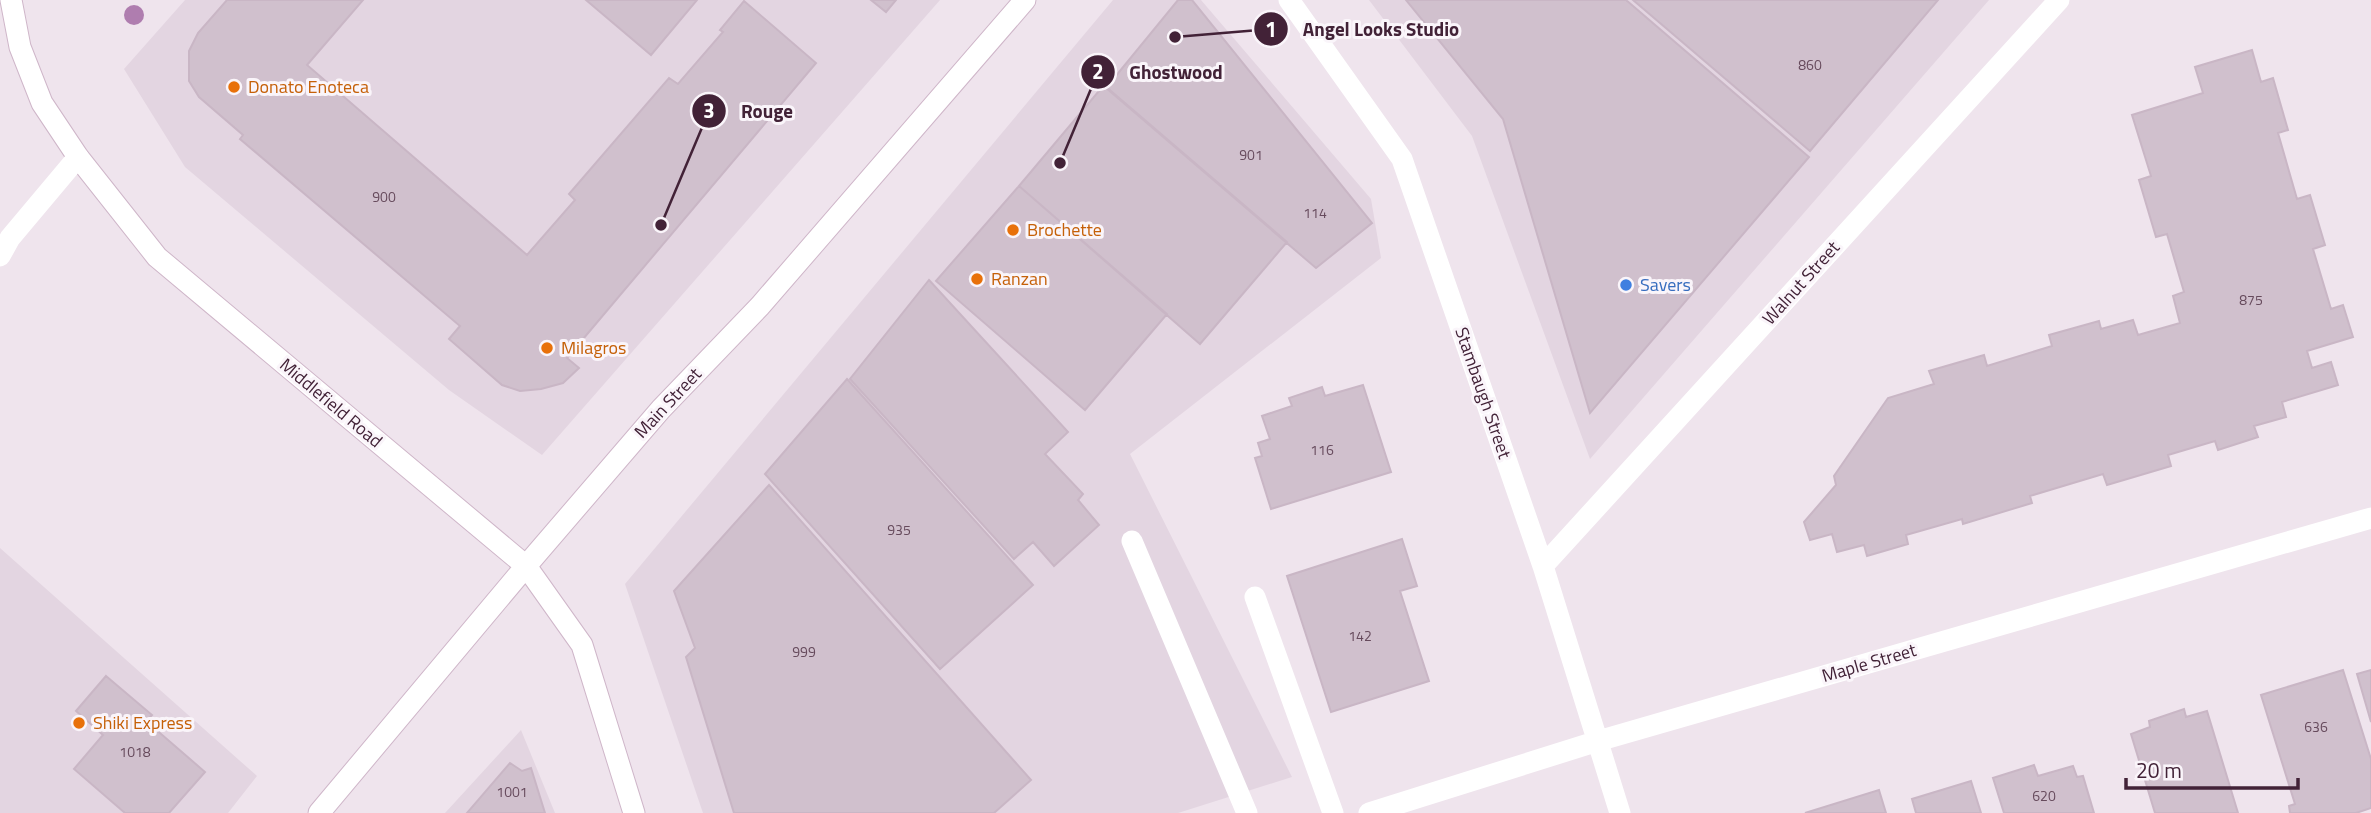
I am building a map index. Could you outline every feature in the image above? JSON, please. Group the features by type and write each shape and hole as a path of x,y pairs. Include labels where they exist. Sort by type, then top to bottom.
{"street":[{"name":"Middlefield Road","path":"11,0 20,47 42,103 78,157 157,257 526,566 582,645 634,813"},
{"name":"Main Street","path":"319,813 661,409 760,306 1025,0"},
{"name":"Stambaugh Street","path":"1289,0 1402,159 1543,566 1620,813"},
{"name":"Walnut Street","path":"1543,566 2059,0"},
{"path":"0,256 10,238 78,157"},
{"name":"Maple Street","path":"1369,813 1598,741 2371,518"},
{"path":"1132,541 1247,813"},
{"path":"1255,597 1333,813"}],"shaded area":[{"path":"185,0 940,0 542,455 449,390 185,167 124,69"},
{"path":"1113,0 1201,0 1371,199 1381,258 1130,454 1292,777 1178,813 703,813 625,584"},
{"path":"1369,0 1989,0 1590,459 1472,136"},
{"path":"0,548 257,776 228,813 0,813"},
{"path":"521,730 555,813 445,813"}],"building":[{"path":"227,0 363,0 307,65 527,255 575,200 569,194 669,78 678,84 723,32 720,30 744,1 816,63 567,358 579,368 563,383 520,391 502,385 449,339 460,326 240,139 243,135 199,97 189,81 189,51 198,33"},
{"path":"586,0 697,0 651,55"},
{"path":"871,0 896,0 886,12"},
{"path":"1178,0 1192,0 1372,223 1316,268 1106,88"},
{"name":"Savers","path":"1406,0 1626,0 1809,157 1590,413 1503,119"},
{"path":"1633,0 1938,0 1810,151"},
{"path":"2252,50 2261,82 2273,78 2288,130 2278,133 2297,199 2310,195 2325,245 2313,249 2331,309 2343,305 2353,337 2307,351 2312,368 2331,362 2338,385 2282,402 2286,417 2254,426 2258,437 2218,450 2215,441 2168,455 2171,466 2107,485 2103,474 2030,496 2032,503 1963,524 1962,519 1906,535 1908,544 1867,556 1864,545 1837,552 1832,534 1810,540 1804,522 1836,485 1834,476 1888,398 1934,384 1929,371 1984,355 1987,366 2052,346 2049,335 2099,321 2101,329 2133,320 2138,335 2180,323 2173,296 2184,292 2167,234 2156,237 2139,180 2151,176 2132,115 2203,93 2195,67"},
{"path":"1104,85 1287,242 1200,344 1019,186"},
{"path":"1019,186 1167,314 1085,410 936,281"},
{"path":"929,280 1068,432 1045,454 1083,494 1078,500 1099,525 1054,566 1033,542 1014,559 850,379"},
{"path":"847,379 1033,585 940,669 765,474"},
{"path":"1363,385 1391,472 1271,509 1255,458 1262,456 1258,443 1270,439 1262,416 1292,406 1289,398 1322,387 1325,396"},
{"path":"769,485 1031,780 994,813 734,813 686,657 695,648 674,591"},
{"path":"1402,539 1417,586 1400,591 1429,681 1331,712 1287,576"},
{"path":"2343,670 2371,759 2371,808 2356,813 2290,813 2289,806 2295,804 2261,695"},
{"path":"2371,670 2371,722 2357,674"},
{"path":"106,676 152,715 146,721 205,772 169,813 125,813 74,769 103,735 76,711"},
{"path":"2184,709 2186,717 2207,711 2238,813 2155,813 2131,734 2150,727 2149,721"},
{"path":"510,763 522,771 531,768 545,813 467,813"},
{"path":"2034,765 2038,776 2073,766 2077,777 2083,776 2094,813 2004,813 1993,778"},
{"path":"1971,781 1981,813 1916,813 1912,799"},
{"path":"1879,790 1886,813 1805,813"}],"place":[{"name":"Angel Looks Studio","path":"1175,37"},
{"name":"Donato Enoteca","path":"234,87"},
{"name":"Ghostwood","path":"1060,163"},
{"name":"Rouge","path":"661,225"},
{"name":"Brochette","path":"1013,230"},
{"name":"Ranzan","path":"977,279"},
{"name":"Savers","path":"1626,285"},
{"name":"Milagros","path":"547,348"},
{"name":"Shiki Express","path":"79,723"}]}
